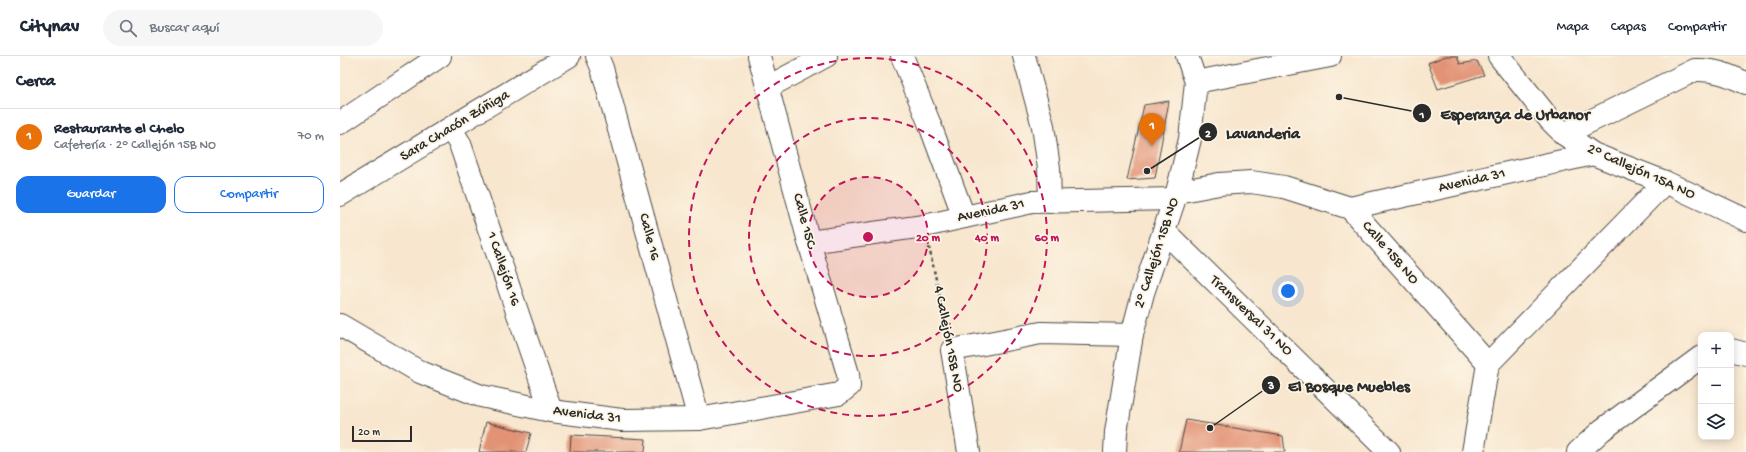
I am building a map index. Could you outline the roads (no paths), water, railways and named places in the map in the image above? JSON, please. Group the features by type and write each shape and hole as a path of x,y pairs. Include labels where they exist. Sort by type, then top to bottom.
{"street":[{"path":"340,123 440,56"},
{"name":"Sara Chacón Zúñiga","path":"340,195 569,56"},
{"name":"Calle 16","path":"597,56 606,83 699,419"},
{"name":"Calle 15C","path":"760,56 809,242 848,374 849,386"},
{"path":"768,87 826,56"},
{"path":"902,56 930,125 964,217"},
{"path":"1024,56 1043,126 1049,168 1050,202"},
{"name":"2° Callejón 15B NO","path":"1115,452 1116,432 1132,335 1143,293 1175,195 1190,139 1196,82 1187,56"},
{"path":"1196,82 1298,59 1330,56"},
{"name":"2° Callejón 15A NO","path":"1499,56 1550,120 1564,134 1593,154 1665,182 1746,220"},
{"path":"1564,134 1695,70 1709,69 1746,83"},
{"name":"1 Callejón 16","path":"451,129 460,144 551,411"},
{"name":"Avenida 31","path":"1350,208 1593,154"},
{"name":"Calle 15B NO","path":"1175,195 1219,184 1251,182 1284,187 1350,208 1488,364"},
{"path":"1473,452 1488,364 1665,182"},
{"name":"Avenida 31","path":"809,242 924,226 1032,202 1175,195"},
{"name":"Transversal 31 NO","path":"1164,231 1389,452"},
{"name":"Avenida 31","path":"340,325 420,372 481,396 551,411 622,420 699,419 785,405 839,394 849,386"},
{"name":"4 Callejón 15B NO","path":"969,452 952,350 1041,333 1132,335"},
{"path":"1734,351 1746,354"},
{"path":"1582,450 1602,430 1698,359"}],"place":[{"name":"Esperanza de Urbanor","path":"1339,97"},
{"name":"Restaurante el Chelo","path":"1152,146"},
{"name":"Lavanderia","path":"1147,171"},
{"name":"El Bosque Muebles","path":"1210,428"}]}
